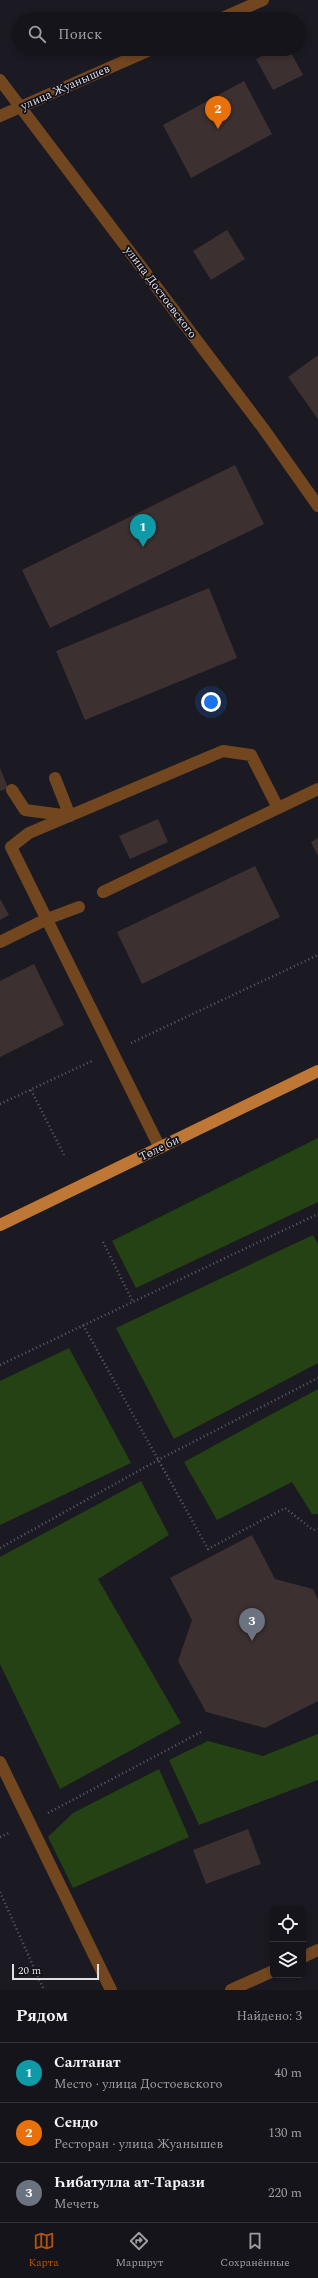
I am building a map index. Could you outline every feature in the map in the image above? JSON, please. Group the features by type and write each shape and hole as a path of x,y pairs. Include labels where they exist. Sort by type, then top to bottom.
{"main road":[{"name":"Төле би","path":"0,1225 318,1071"}],"street":[{"path":"236,12 263,0"},
{"name":"улица Жуанышев","path":"0,116 136,56"},
{"name":"улица Достоевского","path":"0,80 263,428 318,506"},
{"path":"160,1148 11,847 29,833 223,751 251,755 278,808"},
{"path":"55,778 70,816"},
{"path":"103,892 318,789"},
{"path":"12,790 25,810 70,816"},
{"path":"0,942 47,919 79,907"},
{"path":"0,1762 111,1990"},
{"path":"306,1956 318,1950"},
{"path":"231,1990 270,1972"}],"path":[{"path":"0,1104 318,955"},
{"path":"31,1090 64,1155"},
{"path":"0,1365 318,1214"},
{"path":"103,1242 132,1302"},
{"path":"83,1325 208,1549 286,1508 313,1530 318,1529"},
{"path":"0,1548 158,1460 318,1378"},
{"path":"70,1802 201,1732"},
{"path":"0,1892 44,1990"}],"green space":[{"path":"318,1138 318,1202 136,1288 112,1241"},
{"path":"313,1235 318,1244 318,1363 174,1439 116,1328"},
{"path":"69,1348 131,1463 0,1525 0,1381"},
{"path":"318,1389 318,1514 312,1514 292,1482 217,1520 184,1462"},
{"path":"141,1481 169,1535 98,1579 181,1723 60,1789 0,1664 0,1557"},
{"path":"318,1734 318,1780 199,1825 169,1760 208,1741 263,1756"},
{"path":"159,1769 189,1837 73,1888 48,1837 73,1813"}],"building":[{"path":"262,56 293,56 303,75 273,90 256,59"},
{"path":"244,81 272,134 191,178 163,125"},
{"path":"227,230 245,259 211,280 193,251"},
{"path":"318,355 318,419 288,377"},
{"path":"235,465 264,524 50,628 22,570"},
{"path":"209,588 237,658 85,720 56,651"},
{"path":"0,768 8,788 0,791"},
{"path":"158,819 168,842 130,859 119,836"},
{"path":"318,838 318,856 311,842"},
{"path":"255,866 280,917 142,984 117,932"},
{"path":"0,899 9,915 0,920"},
{"path":"34,964 64,1025 0,1057 0,981"},
{"path":"252,1535 275,1579 313,1589 318,1600 318,1701 265,1728 206,1712 178,1661 192,1620 170,1578"},
{"path":"248,1829 261,1864 206,1884 193,1850"}],"place":[{"name":"Сендо","path":"218,129"},
{"name":"Салтанат","path":"143,547"},
{"name":"Һибатулла ат-Тарази","path":"252,1641"}]}
